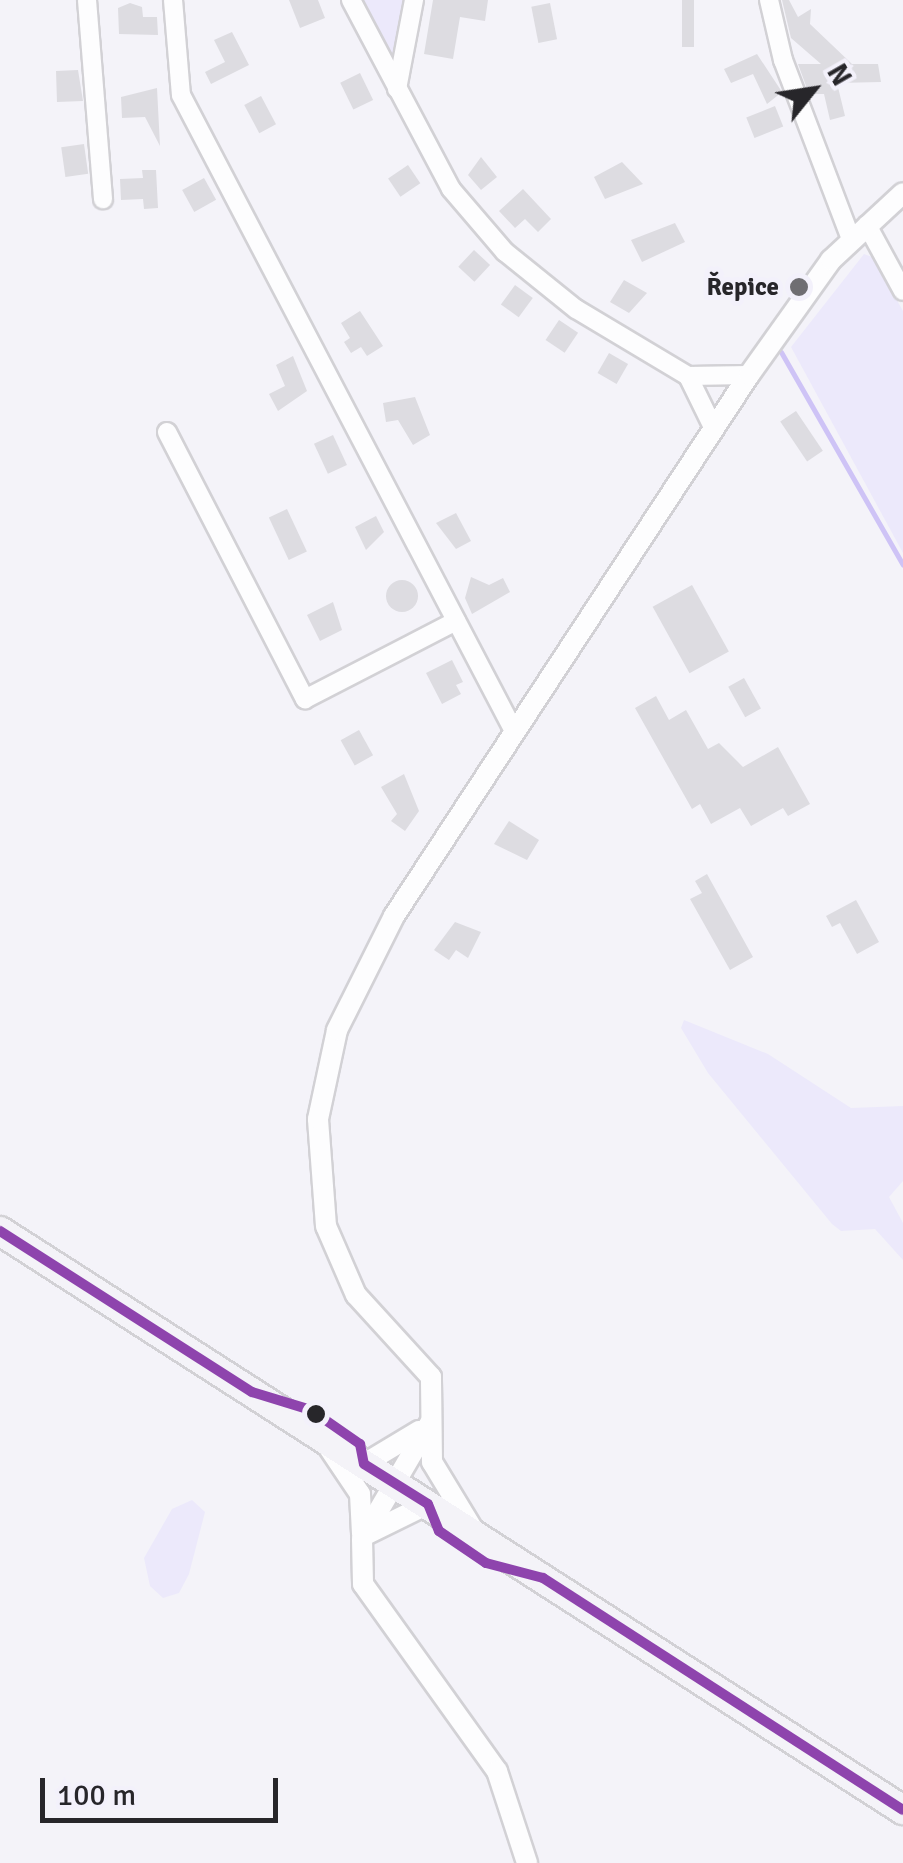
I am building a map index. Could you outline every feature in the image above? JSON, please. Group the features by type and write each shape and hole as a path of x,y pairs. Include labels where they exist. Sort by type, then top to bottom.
{"main road":[{"path":"0,1231 903,1810"}],"street":[{"path":"87,0 103,198"},
{"path":"173,0 181,95 515,733"},
{"path":"351,0 451,189 505,252 576,310 688,376 749,376"},
{"path":"397,90 414,0"},
{"path":"769,0 783,60 859,232 903,291"},
{"path":"479,1538 434,1470 435,1387 424,1366 356,1295 340,1266 321,1199 318,1119 333,1045 358,980 749,376 859,232 903,192"},
{"path":"688,376 714,429"},
{"path":"167,432 304,699 456,620"},
{"path":"364,1464 408,1442 435,1410"},
{"path":"362,1539 435,1410"},
{"path":"318,1434 355,1484 362,1539 360,1571 369,1600 458,1710 497,1771 527,1863"},
{"path":"362,1539 390,1518 428,1504"}],"shaded area":[{"path":"357,0 409,0 394,57 389,57"},
{"path":"864,254 872,257 903,311 903,553 791,347"},
{"path":"684,1020 768,1054 851,1108 903,1106 903,1181 889,1197 903,1223 903,1260 875,1229 841,1231 832,1224 708,1073 681,1028"},
{"path":"192,1500 205,1512 189,1574 179,1593 163,1598 150,1586 144,1558 172,1509"}],"building":[{"path":"289,0 318,0 325,18 300,28"},
{"path":"433,0 488,0 485,21 460,17 453,59 424,54"},
{"path":"682,0 694,0 694,47 682,47"},
{"path":"782,0 789,0 798,17 811,9 810,24 852,64 878,64 881,82 837,83 845,116 830,120 824,94 809,94 798,64 821,64 791,38"},
{"path":"130,3 142,7 143,17 157,17 158,35 119,34 118,8"},
{"path":"550,3 557,39 538,43 531,7"},
{"path":"232,32 249,65 211,84 205,72 225,62 214,40"},
{"path":"757,54 782,92 767,104 753,74 731,83 724,69"},
{"path":"78,70 83,101 57,102 56,71"},
{"path":"360,73 373,100 353,110 340,83"},
{"path":"157,88 160,146 145,117 122,118 121,97"},
{"path":"261,96 276,124 259,133 244,105"},
{"path":"775,106 783,126 754,138 746,118"},
{"path":"84,144 88,174 65,177 61,147"},
{"path":"481,157 497,177 481,190 468,175"},
{"path":"622,162 643,184 605,199 594,177"},
{"path":"408,165 420,183 400,197 388,178"},
{"path":"142,170 156,170 158,208 144,209 143,199 121,200 120,179 143,178"},
{"path":"204,178 216,200 194,212 182,190"},
{"path":"523,189 551,219 538,232 525,219 515,228 499,211"},
{"path":"675,223 685,242 642,262 631,240"},
{"path":"474,250 490,265 474,282 458,267"},
{"path":"624,280 647,293 629,313 610,302"},
{"path":"515,285 533,298 519,317 501,304"},
{"path":"360,311 383,346 367,356 361,347 351,353 344,342 350,338 341,323"},
{"path":"559,320 578,333 565,353 546,340"},
{"path":"609,353 628,364 617,384 598,373"},
{"path":"293,356 307,391 278,411 269,394 285,386 276,365"},
{"path":"415,397 430,435 413,445 398,420 386,422 383,403"},
{"path":"796,411 823,451 807,461 780,422"},
{"path":"333,435 347,465 328,474 314,444"},
{"path":"287,509 307,552 289,560 269,517"},
{"path":"456,513 471,541 456,549 436,523"},
{"path":"376,516 384,532 366,550 355,527"},
{"path":"471,577 489,585 503,578 510,592 472,614 465,598"},
{"path":"402,580 413,585 418,596 413,607 402,612 391,607 386,596 391,585"},
{"path":"692,585 729,651 689,673 653,607"},
{"path":"333,602 342,630 320,641 307,615"},
{"path":"452,660 463,682 456,685 461,694 442,704 426,673"},
{"path":"744,678 761,709 745,717 728,687"},
{"path":"656,696 669,720 686,710 708,749 719,743 743,767 778,747 810,804 788,816 783,808 751,826 740,808 711,824 700,804 692,809 635,708"},
{"path":"359,730 373,755 355,766 341,740"},
{"path":"404,774 419,811 405,831 391,821 397,814 381,787"},
{"path":"509,821 539,840 527,860 494,844"},
{"path":"707,874 753,957 730,970 690,899 702,893 695,881"},
{"path":"856,900 879,942 857,954 840,923 832,927 826,916"},
{"path":"455,922 481,932 468,958 456,950 449,960 434,950"}],"waterway":[{"path":"781,352 903,565"}],"transit line":[{"path":"0,1231 252,1392 311,1410 360,1444 364,1464 428,1504 439,1531 486,1563 543,1578 903,1810"}],"place":[{"name":"Řepice","path":"799,287"}]}
